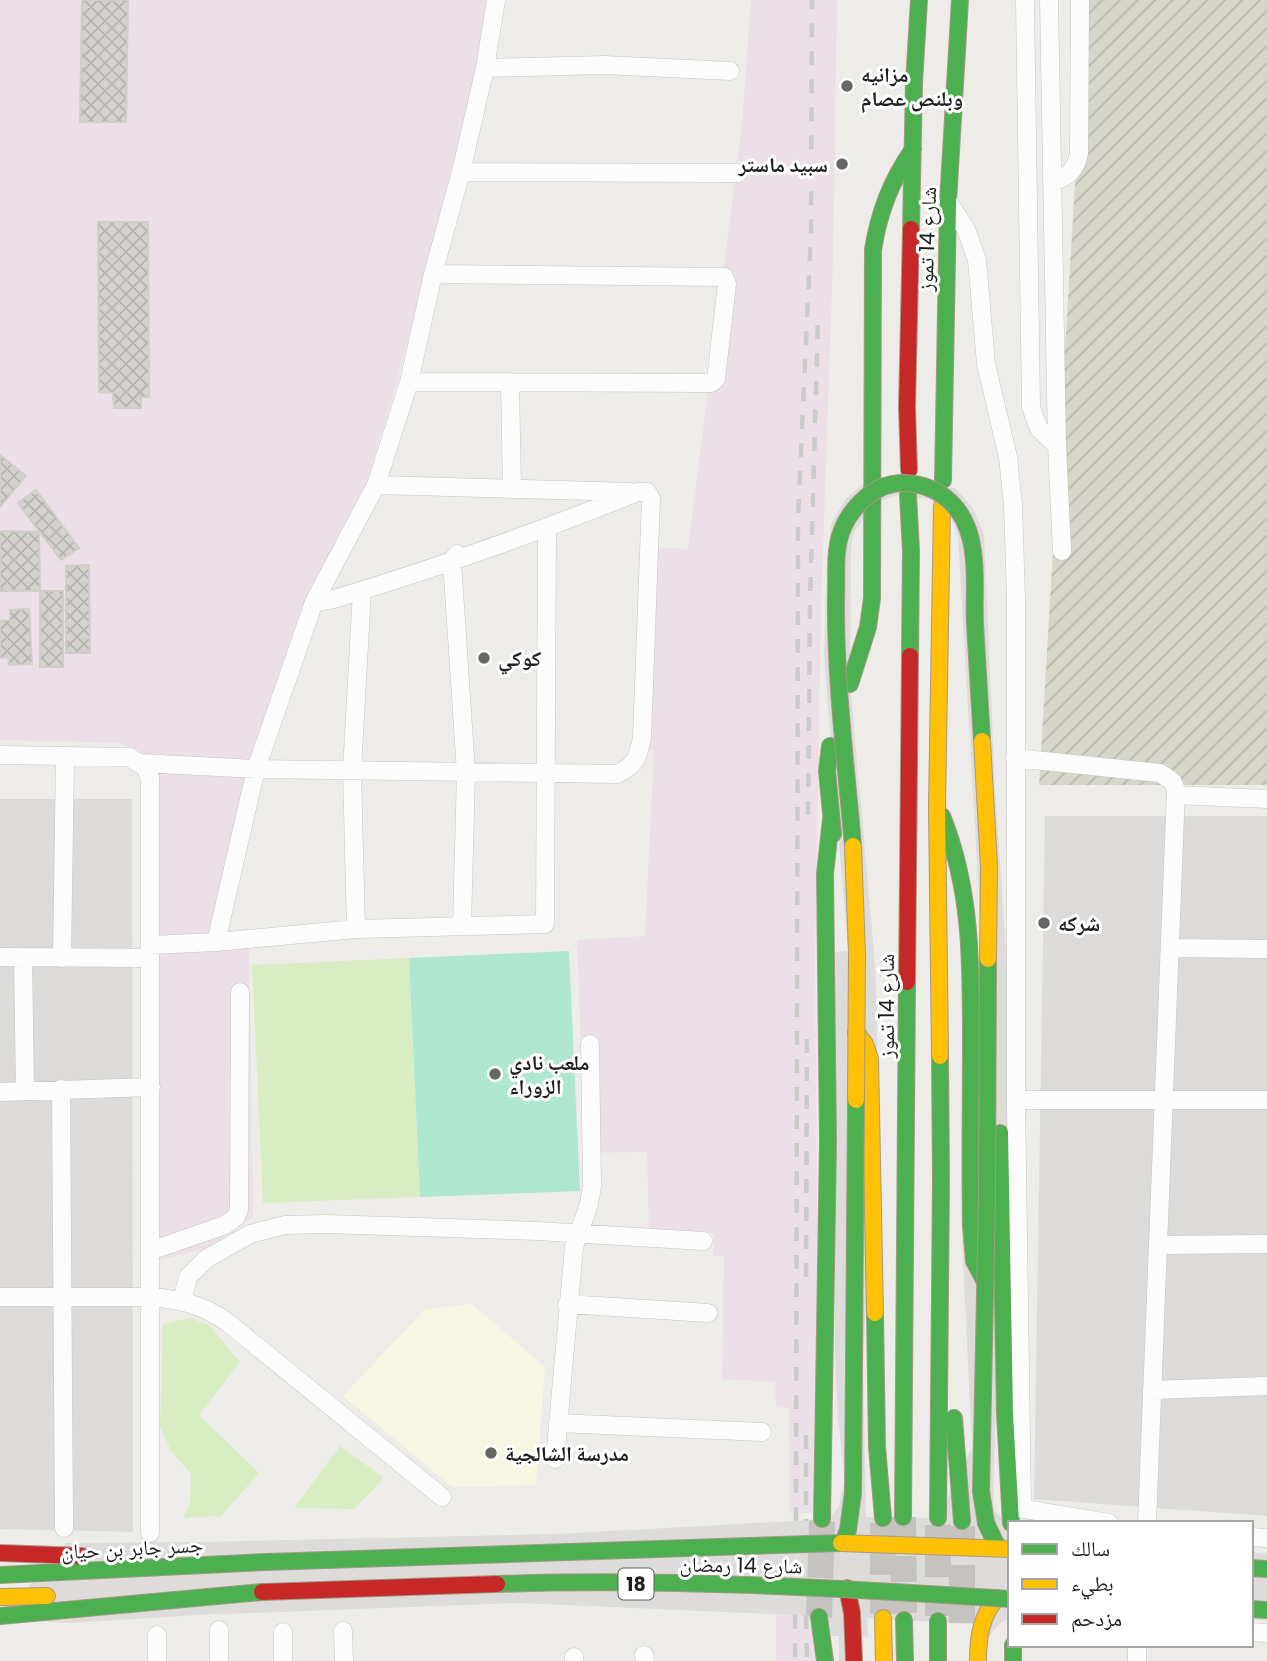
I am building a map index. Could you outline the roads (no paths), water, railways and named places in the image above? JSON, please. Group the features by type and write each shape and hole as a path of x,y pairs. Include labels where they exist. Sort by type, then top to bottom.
{"main road":[{"name":"شارع 14 تموز","path":"909,471 907,407 919,0"},
{"name":"شارع 14 تموز","path":"943,480 948,202 960,0"},
{"path":"850,684 868,627 873,588 873,250 883,200 897,171 913,149"},
{"path":"843,1543 848,1530 853,1493 856,881 836,636 837,551 841,533 850,515 861,502 874,492 892,484 902,484 929,487 947,498 959,510 968,526 975,562 975,635 989,866 981,1500 986,1523 1004,1548"},
{"name":"شارع 14 تموز","path":"903,1517 911,565 908,495"},
{"path":"938,1518 941,1179 937,807 942,506"},
{"path":"830,746 827,771 838,884 841,952 841,1235 853,1274"},
{"path":"937,807 960,863 968,907 971,964 971,1238 974,1261 984,1280"},
{"path":"822,1519 828,1140 825,874 831,819"},
{"path":"986,1029 995,1041 1000,1061 1001,1232 1014,1513"},
{"path":"856,1032 865,1044 870,1059 877,1447 883,1518"},
{"path":"940,1354 953,1403 962,1521"},
{"name":"شارع 14 رمضان","path":"266,1562 843,1543 1004,1548"},
{"path":"0,1553 266,1562"},
{"name":"جسر جابر بن حيان","path":"0,1575 266,1562"},
{"name":"شارع 14 رمضان","path":"262,1592 561,1582 847,1588 1003,1598"},
{"path":"847,1588 853,1618 854,1661"},
{"path":"0,1616 262,1592"},
{"name":"جسر جابر بن حيان","path":"0,1597 262,1592"},
{"path":"978,1661 981,1626 987,1611 1003,1598"},
{"path":"819,1617 825,1661"},
{"path":"883,1618 884,1661"},
{"path":"904,1620 905,1661"},
{"path":"938,1621 938,1661"}],"street":[{"path":"216,942 256,769 314,602 376,485 409,382 485,68 496,0"},
{"path":"1025,0 1031,407 1039,429 1057,446"},
{"path":"1049,0 1057,446 1062,551"},
{"path":"1052,182 1065,178 1078,163 1080,0"},
{"path":"485,68 604,65 730,71"},
{"path":"461,172 738,173"},
{"path":"948,202 966,229 977,260 986,364 1010,471 1016,552 1014,1513 1090,1521"},
{"path":"409,382 713,383 716,379 727,284 726,279 721,277 433,274"},
{"path":"510,382 512,489"},
{"path":"140,764 256,769 547,774 617,774 632,767 642,737 651,499 646,492 376,485"},
{"path":"314,602 362,591 454,557 547,528 638,492"},
{"path":"0,957 62,957 150,951 356,929 545,924 547,528"},
{"path":"454,557 466,772 463,926"},
{"path":"356,929 352,770 362,591"},
{"path":"0,755 133,758 148,772 151,785 150,1533"},
{"path":"62,957 65,756"},
{"path":"1015,758 1160,773 1172,781 1176,795 1147,1521"},
{"path":"1176,795 1267,799"},
{"path":"1170,948 1267,949"},
{"path":"23,957 25,1090"},
{"path":"150,1251 225,1226 236,1216 239,1209 240,992"},
{"path":"555,1459 567,1304 577,1234 589,1204 592,1186 590,1044"},
{"path":"0,1092 151,1087"},
{"path":"61,1089 64,1528"},
{"path":"1016,1100 1267,1100"},
{"path":"182,1301 188,1277 206,1259 250,1234 285,1225 327,1224 704,1241"},
{"path":"1158,1245 1267,1244"},
{"path":"0,1297 150,1297 200,1305 227,1322 442,1497"},
{"path":"567,1304 708,1313"},
{"path":"1152,1390 1267,1385"},
{"path":"558,1423 762,1432"},
{"path":"219,1630 219,1661"},
{"path":"343,1631 344,1661"},
{"path":"283,1632 283,1661"},
{"path":"157,1636 157,1661"}],"tunnel":[{"path":"903,1517 904,1613"},
{"path":"819,1617 822,1521"},
{"path":"883,1523 883,1614"},
{"path":"938,1525 938,1616"},
{"path":"962,1526 962,1623"}],"railway":[{"path":"796,1521 798,517 811,233 812,0"},
{"path":"808,815 810,605 818,318"},
{"path":"806,1277 807,1025"},
{"path":"806,1435 806,1521"},
{"path":"795,1615 795,1661"},
{"path":"806,1615 807,1661"}],"place":[{"name":"مزانيه وبلنص عصام","path":"847,86"},
{"name":"سبيد ماستر","path":"842,164"},
{"name":"كوكي","path":"484,658"},
{"name":"شركه","path":"1044,923"},
{"name":"ملعب نادي الزوراء","path":"495,1074"},
{"name":"مدرسة الشالجية","path":"491,1453"}]}
